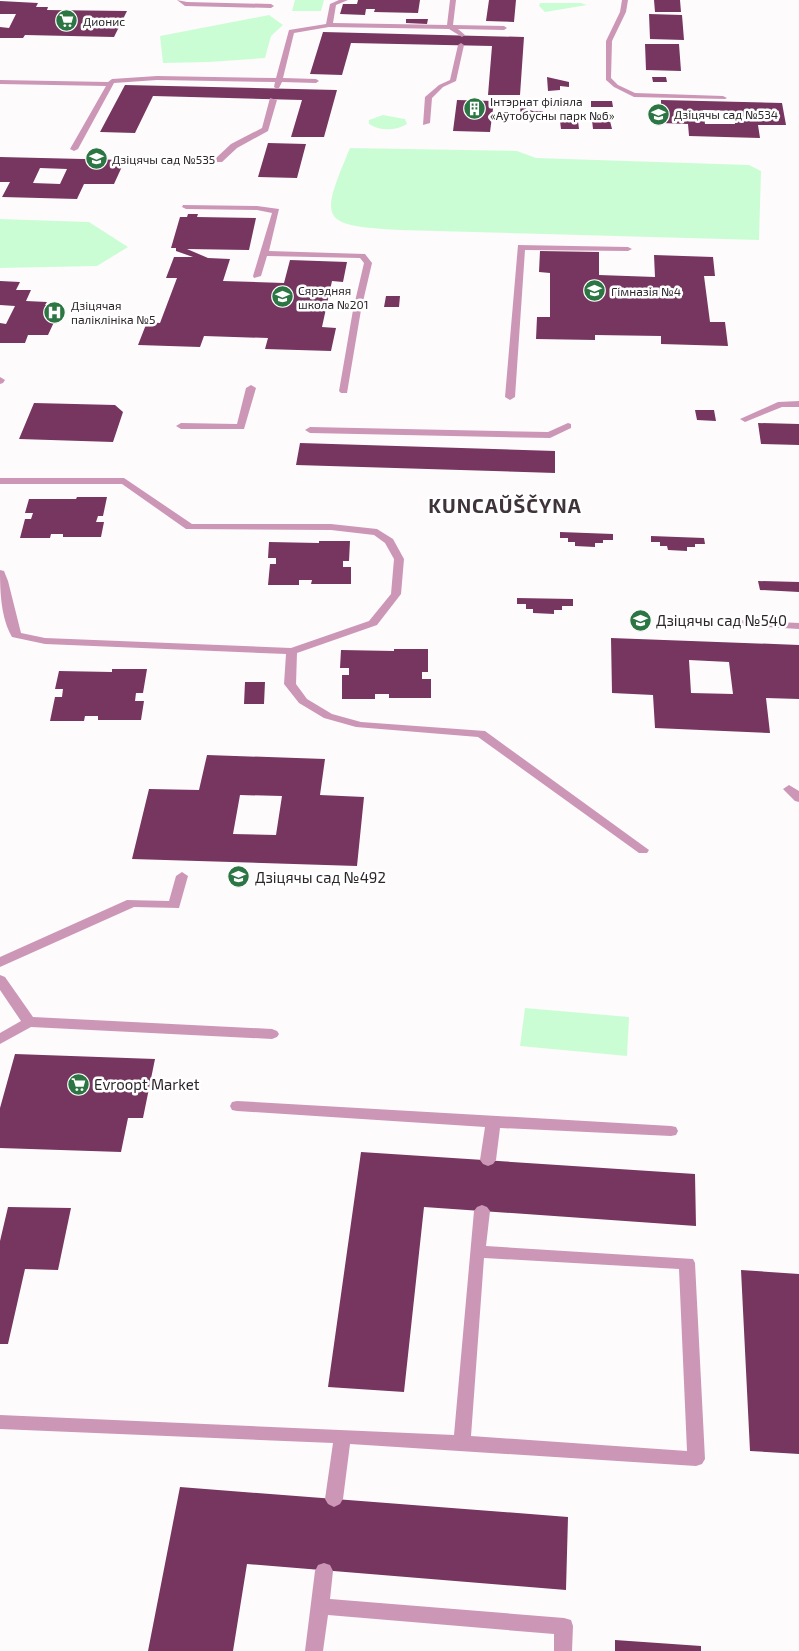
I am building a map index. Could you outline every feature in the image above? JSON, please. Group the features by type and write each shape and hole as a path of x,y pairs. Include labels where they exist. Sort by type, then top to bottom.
{"lane":[{"path":"180,0 185,4 271,6"},
{"path":"329,25 333,4 345,0"},
{"path":"450,27 453,0"},
{"path":"625,0 623,12 609,41 608,79 634,96 723,98"},
{"path":"277,88 291,31 329,25 504,28"},
{"path":"450,27 462,35"},
{"path":"426,123 428,97 441,86 453,81 461,45"},
{"path":"74,149 112,81 156,78 316,81"},
{"path":"0,82 111,84"},
{"path":"219,160 234,146 265,129 274,100"},
{"path":"186,206 263,208 276,211 257,276"},
{"path":"510,397 521,247 628,249"},
{"path":"264,253 362,256 368,263 356,310 344,391"},
{"path":"181,426 241,427 250,388"},
{"path":"745,418 781,404 799,404"},
{"path":"310,430 550,435 568,426"},
{"path":"0,481 124,480 190,527 332,527 377,532 389,541 400,559 396,594 373,623 292,651 45,640 16,635 9,620 5,585 0,573"},
{"path":"738,624 799,626"},
{"path":"292,651 290,684 303,701 328,716 360,725 481,734 643,850"},
{"path":"789,789 799,798"},
{"path":"0,962 132,903 174,905 182,876"},
{"path":"0,980 29,1022"},
{"path":"0,1040 29,1022 272,1034"},
{"path":"237,1106 671,1132"},
{"path":"488,1160 493,1122"},
{"path":"462,1444 482,1211"},
{"path":"0,1422 79,1428 342,1436 696,1459 687,1263 477,1252"},
{"path":"334,1499 342,1436"},
{"path":"314,1651 324,1571"},
{"path":"320,1606 564,1626 563,1651"}],"green space":[{"path":"295,0 324,0 321,11 292,11"},
{"path":"540,3 581,3 587,5 545,12 539,6"},
{"path":"269,15 283,25 271,36 265,58 163,63 160,36"},
{"path":"383,115 405,119 407,124 398,128 388,129 378,128 369,124 369,120"},
{"path":"350,148 517,151 536,158 749,165 761,171 759,240 400,230 353,226 340,221 333,215 331,205 340,172"},
{"path":"0,219 89,222 128,247 97,266 0,268"},
{"path":"525,1008 629,1017 627,1056 520,1046"}],"building":[{"path":"358,0 420,0 418,13 374,12 375,9 366,9 365,15 340,14 343,4 357,4"},
{"path":"489,0 516,0 514,22 486,21"},
{"path":"654,0 680,0 681,12 655,12"},
{"name":"Дионис","path":"0,1 38,3 36,7 48,7 47,10 127,11 114,37 25,35 23,38 0,38 0,27 9,28 16,14 0,14"},
{"path":"649,14 682,15 684,40 650,39"},
{"path":"406,19 428,19 427,24 406,23"},
{"path":"323,32 524,37 520,95 488,95 492,46 351,43 342,75 310,74"},
{"path":"645,44 679,44 681,71 646,70"},
{"path":"547,77 569,82 569,87 560,86 560,90 548,91"},
{"path":"652,77 666,77 667,82 653,82"},
{"path":"125,85 337,90 324,137 291,137 302,100 153,96 135,133 100,132"},
{"name":"Інтэрнат філіяла «Аўтобусны парк №6»","path":"457,100 494,101 490,132 453,131"},
{"path":"560,100 578,100 580,107 561,107"},
{"path":"661,100 782,103 786,125 758,125 760,138 689,136 688,124 661,123","holes":["703,110 733,111 735,124 705,124"]},
{"path":"591,101 612,101 613,107 591,107"},
{"path":"520,106 526,106 526,109 533,111 543,111 543,116 533,116 534,119 521,121"},
{"path":"592,120 610,121 612,129 593,129"},
{"path":"560,121 578,121 579,129 561,129"},
{"path":"268,143 306,144 297,178 258,177"},
{"path":"0,157 125,160 114,184 84,184 77,199 2,197 10,182 0,182","holes":["40,168 67,169 60,184 33,183"]},
{"path":"188,214 198,214 197,217 256,218 249,250 187,249 208,258 230,259 223,281 284,283 290,260 347,262 343,282 332,281 322,327 336,328 331,351 265,349 268,338 204,336 200,347 138,345 147,322 160,323 177,278 166,278 174,257 193,257 176,251 176,248 171,248 180,217 187,217"},
{"path":"540,251 599,252 599,275 655,277 654,255 713,257 715,276 704,276 710,322 725,322 728,346 661,344 661,336 595,335 595,340 536,339 537,317 550,317 550,273 539,272"},
{"path":"0,281 20,282 16,290 31,290 26,301 47,302 45,305 62,305 48,335 28,335 25,343 0,343 0,323 6,324 15,306 0,305"},
{"path":"386,296 400,296 399,307 384,307"},
{"path":"34,403 115,405 123,412 113,442 19,439"},
{"path":"695,410 714,410 716,421 697,420"},
{"path":"758,423 799,424 799,445 761,444"},
{"path":"300,443 555,451 555,473 296,465"},
{"path":"77,497 107,497 103,516 98,516 96,522 104,522 101,537 63,537 63,534 51,534 50,538 20,538 25,519 31,519 33,513 25,513 29,499 76,499"},
{"path":"560,532 613,534 613,540 603,540 603,543 595,543 595,547 575,546 575,542 568,542 568,538 560,538"},
{"path":"651,536 704,538 705,544 695,544 695,547 687,547 687,551 668,550 667,546 660,546 660,542 651,542"},
{"path":"319,541 350,541 349,561 343,561 343,567 351,567 351,584 311,584 312,580 299,580 299,585 268,585 270,564 276,564 276,558 268,558 269,542 319,543"},
{"path":"758,581 799,582 799,592 760,590"},
{"path":"517,598 573,599 573,606 562,606 562,610 554,610 554,614 533,613 533,609 526,609 526,604 517,604"},
{"path":"611,638 799,645 799,699 766,698 770,733 655,728 653,695 612,693","holes":["689,660 729,662 733,694 691,693"]},
{"path":"394,649 428,649 428,672 422,672 422,679 431,679 431,698 389,698 389,694 375,694 375,699 342,699 342,675 349,675 349,668 340,668 341,650 394,651"},
{"path":"112,669 147,669 143,693 136,693 135,701 144,701 141,720 98,720 98,716 85,716 84,721 50,721 55,697 62,697 63,689 55,689 59,671 112,672"},
{"path":"245,682 265,682 264,704 244,704"},
{"path":"207,755 325,759 320,795 364,797 357,866 132,859 149,789 199,790","holes":["240,795 282,796 276,835 233,834"]},
{"name":"Evroopt Market","path":"15,1054 155,1059 143,1118 128,1118 121,1152 0,1148 0,1108"},
{"path":"361,1152 695,1174 696,1226 424,1207 404,1392 328,1387"},
{"path":"8,1207 71,1208 58,1270 25,1269 8,1344 0,1344 0,1241"},
{"path":"741,1270 799,1274 799,1454 750,1451"},
{"path":"180,1487 568,1517 566,1590 247,1564 233,1651 148,1651"},
{"path":"615,1640 701,1646 701,1651 615,1651"}],"place":[{"name":"Дионис","path":"67,21"},
{"name":"Інтэрнат філіяла «Аўтобусны парк №6»","path":"474,108"},
{"name":"Дзіцячы сад №534","path":"658,114"},
{"name":"Дзіцячы сад №535","path":"96,159"},
{"name":"Гімназія №4","path":"595,291"},
{"name":"Сярэдняя школа №201","path":"282,297"},
{"name":"Дзіцячая паліклініка №5","path":"55,312"},
{"name":"Дзіцячы сад №540","path":"640,620"},
{"name":"Дзіцячы сад №492","path":"239,877"},
{"name":"Evroopt Market","path":"78,1084"}],"district":[{"name":"KUNCAŬŠČYNA","path":"505,505"}]}
